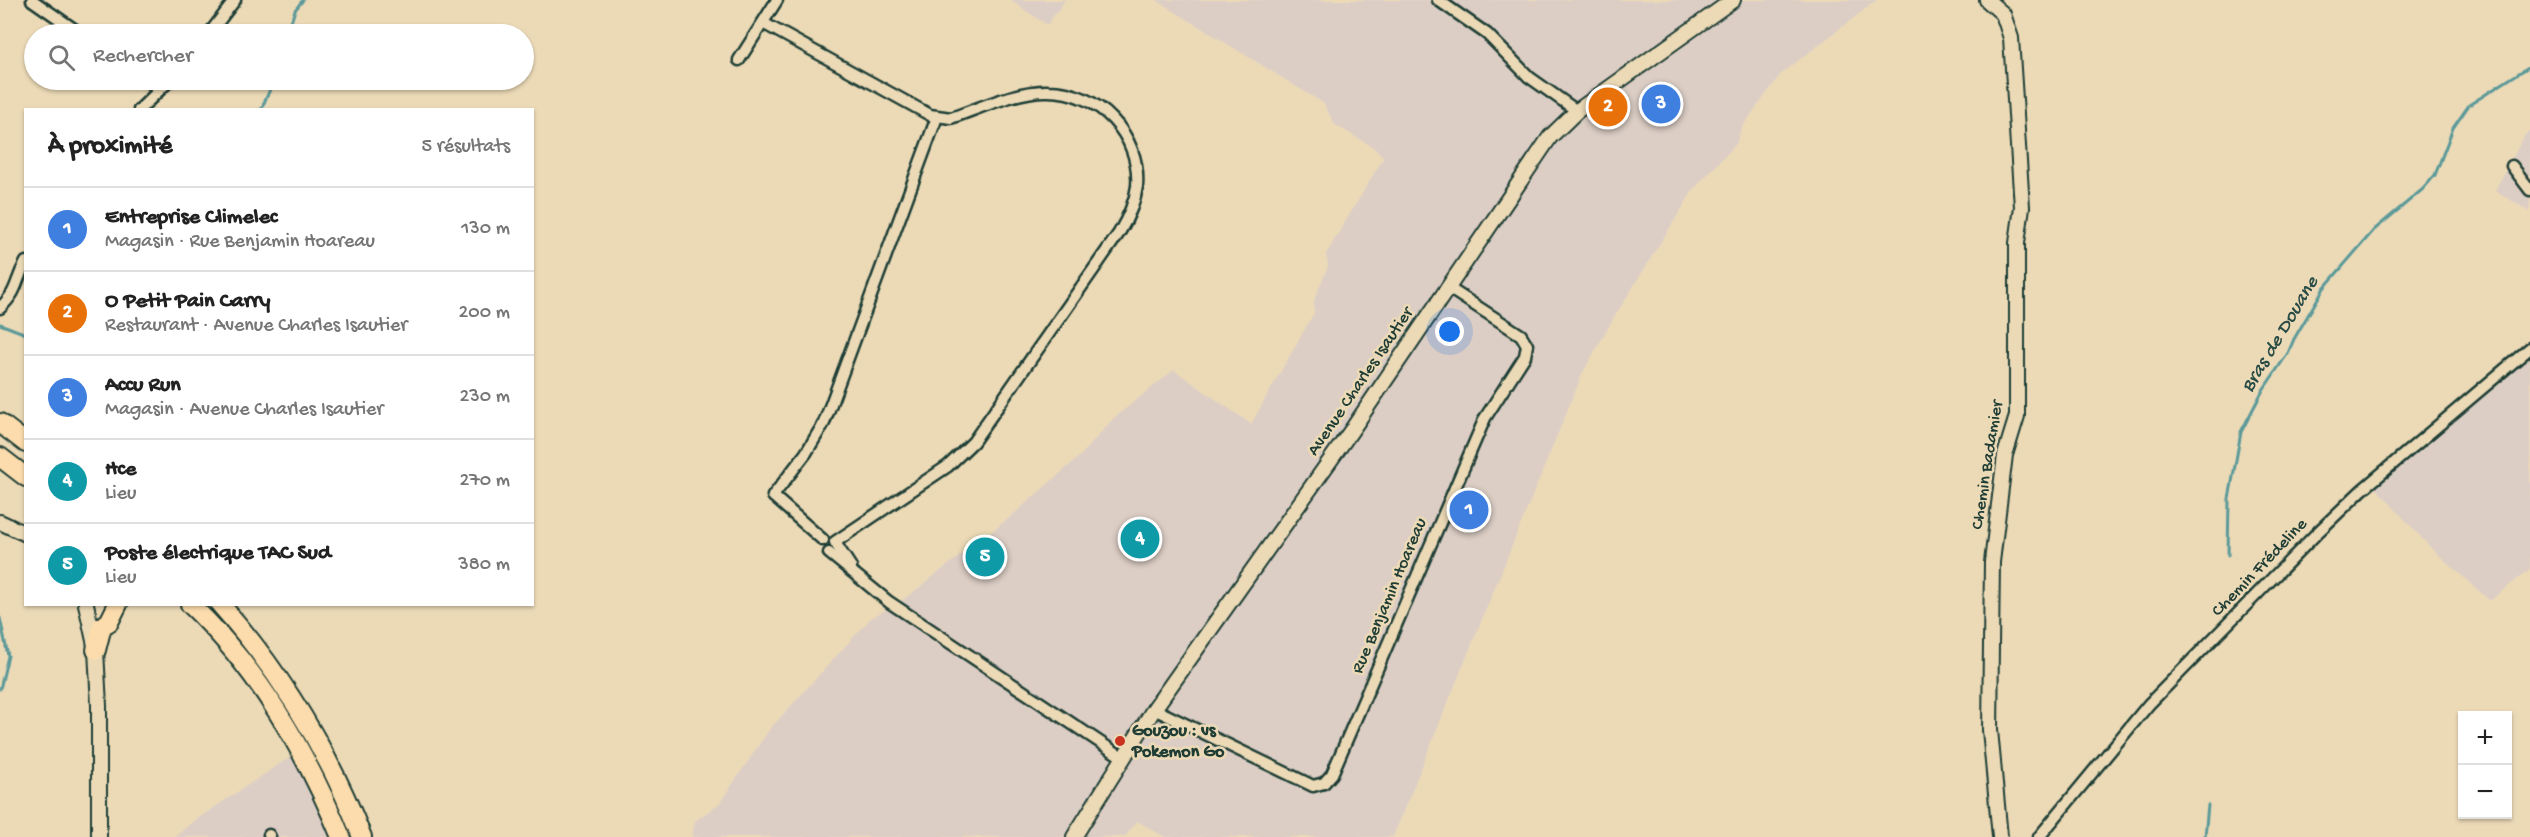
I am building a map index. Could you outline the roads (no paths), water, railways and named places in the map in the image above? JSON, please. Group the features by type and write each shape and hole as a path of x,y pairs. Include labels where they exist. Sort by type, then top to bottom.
{"highway":[{"path":"0,423 24,441"},
{"path":"0,450 24,468"},
{"path":"0,457 24,475"},
{"path":"96,650 102,626 109,622 117,606"},
{"path":"192,606 220,633 268,695 312,769 341,837"},
{"path":"222,606 255,644 316,737 334,771 362,837"},
{"path":"325,800 335,837"}],"street":[{"path":"32,0 67,24"},
{"path":"217,24 235,0"},
{"path":"739,60 777,0"},
{"path":"1438,0 1487,34 1529,77 1577,111"},
{"name":"Avenue Charles Isautier","path":"1074,837 1154,709 1351,431 1550,137 1577,111 1734,0"},
{"name":"Chemin Badamier","path":"1987,0 2003,14 2011,38 2022,207 2017,243 2017,416 2005,455 1992,562 1990,730 2000,837"},
{"path":"763,23 937,117 951,118 1033,91 1070,93 1090,101 1117,124 1133,154 1137,171 1129,217 973,442 948,466 833,546"},
{"path":"141,108 159,90"},
{"path":"937,117 824,423 806,453 773,496 823,540 829,538 856,575 896,607 1122,757"},
{"path":"2512,166 2530,190"},
{"path":"0,308 14,295 18,275 24,265"},
{"name":"Rue Benjamin Hoareau","path":"1154,709 1313,786 1324,783 1332,774 1485,418 1525,356 1527,345 1521,335 1447,287"},
{"name":"Chemin Frédeline","path":"2039,837 2149,704 2318,532 2362,490 2530,348"},
{"path":"0,522 24,533"},
{"path":"86,606 96,650 99,706"},
{"path":"96,606 102,626 99,706 99,837"}],"waterway":[{"path":"290,24 295,10 303,0"},
{"name":"Bras de Douane","path":"2228,555 2229,499 2241,432 2263,390 2288,353 2324,288 2374,230 2423,189 2435,175 2453,128 2469,105 2530,66"},
{"path":"262,108 270,90"},
{"path":"0,324 24,333"},
{"path":"0,618 8,656 0,689"},
{"name":"Bras de Douane","path":"2205,837 2208,805"}],"place":[{"name":"Accu Run","path":"1661,104"},
{"name":"O Petit Pain Carry","path":"1608,107"},
{"name":"Entreprise Climelec","path":"1469,510"},
{"name":"Hce","path":"1140,539"},
{"name":"Poste électrique TAC Sud","path":"985,557"},
{"name":"Gouzou : vs Pokemon Go","path":"1120,741"}]}
